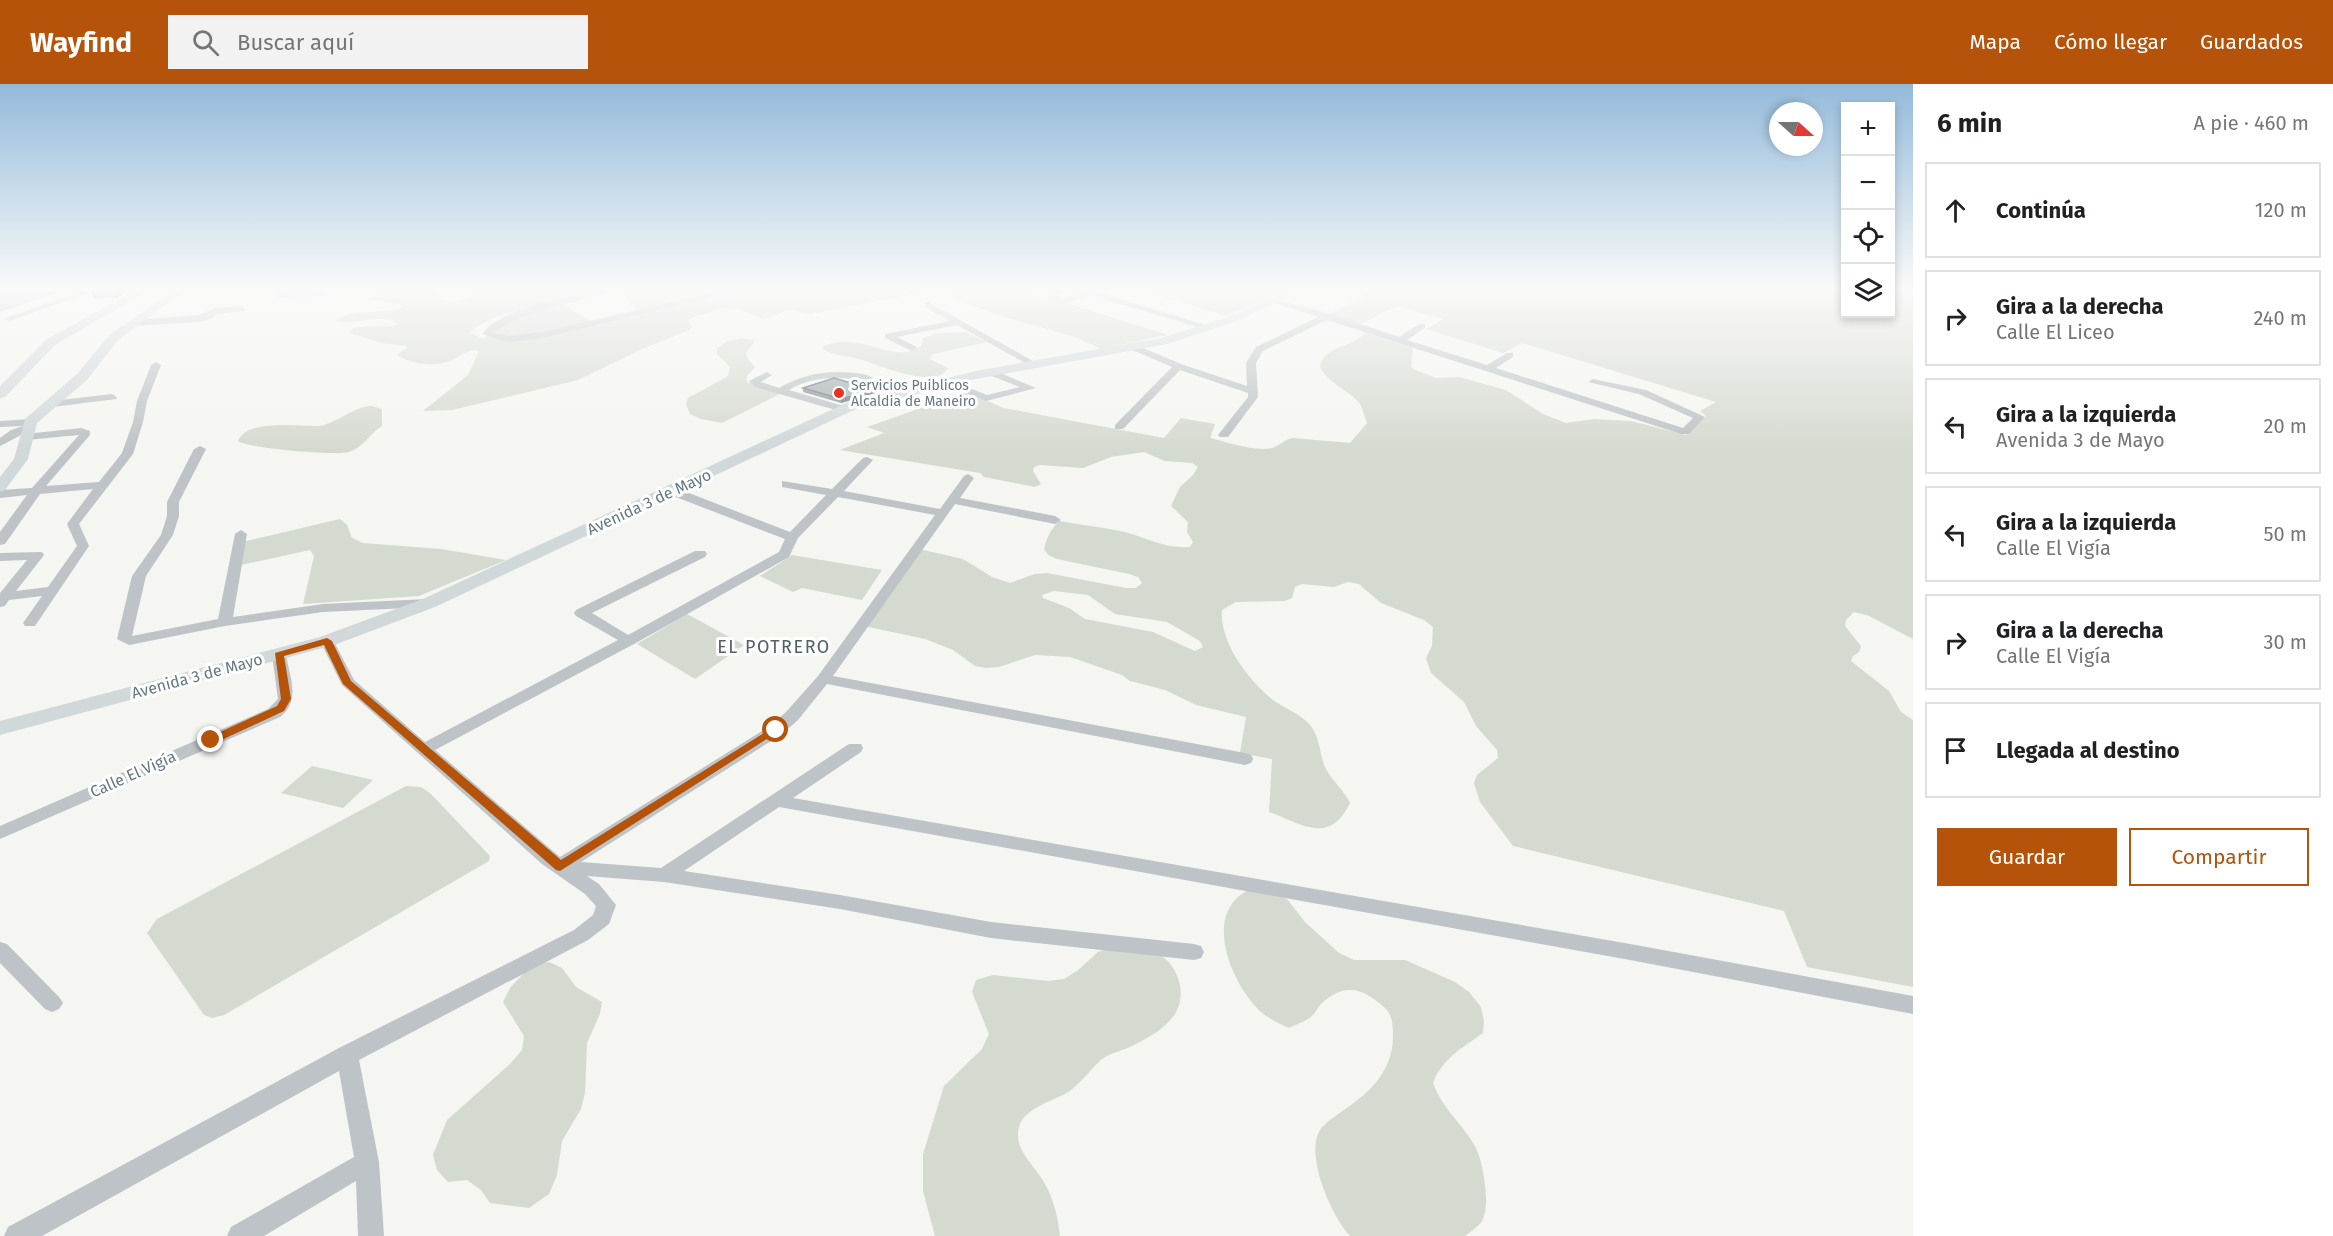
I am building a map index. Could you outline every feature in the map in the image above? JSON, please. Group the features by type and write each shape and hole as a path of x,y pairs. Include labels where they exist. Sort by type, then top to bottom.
{"street":[{"path":"0,393 50,343"},
{"path":"0,487 21,459 28,429 82,377 109,343"},
{"path":"902,343 912,348"},
{"path":"996,343 1037,366"},
{"name":"Avenida 3 de Mayo","path":"0,728 279,655 327,641 429,603 843,409 945,382 1154,343"},
{"path":"1224,435 1247,407 1254,392 1251,363 1259,349 1272,343"},
{"path":"1409,343 1685,432 1700,417 1642,392 1593,382"},
{"path":"1133,347 1178,366 1254,392"},
{"path":"1487,369 1510,355"},
{"path":"30,623 83,546 73,524 127,454 138,422 142,400 156,365"},
{"path":"1119,427 1178,366"},
{"path":"945,382 986,398 1031,388 993,372"},
{"path":"781,391 811,375 836,373 868,378"},
{"path":"767,375 754,381 843,409"},
{"path":"52,404 112,397"},
{"path":"0,424 28,429 86,433 34,492 0,541"},
{"path":"0,443 15,432 28,429"},
{"path":"200,449 173,502 173,516 167,535 139,576 124,639 129,641 225,622 323,608 429,603"},
{"path":"424,749 784,554 792,537 867,460"},
{"path":"560,866 776,730 792,716 823,679 968,478"},
{"path":"786,484 836,493 1055,519"},
{"path":"0,494 104,485"},
{"path":"672,491 792,537"},
{"path":"225,622 241,534"},
{"path":"629,640 581,613 700,554"},
{"path":"0,557 37,555 2,599"},
{"path":"2,599 50,591"},
{"path":"17,1236 347,1055 581,935 602,919 606,905 592,889 560,866 347,682 327,641"},
{"name":"Calle El Vigía","path":"0,832 274,713 281,708 286,699 279,655"},
{"path":"823,679 1245,759"},
{"path":"664,875 855,748"},
{"path":"778,801 1056,852 1718,967 1913,1005"},
{"path":"560,866 664,875 840,902 991,930 1194,952"},
{"path":"0,950 52,1003"},
{"path":"347,1055 367,1162 371,1236"},
{"path":"240,1236 367,1162"}],"shaded area":[{"path":"381,343 657,343 578,380 452,410 423,411 468,375 479,351 468,351 439,364 418,363 399,356 398,354 407,348 406,346"},
{"path":"725,343 753,343 746,353 747,358 755,367 747,376 747,382 782,393 722,423 701,419 690,414 686,404 688,398 728,376 730,367 717,354 717,348"},
{"path":"835,343 856,343 900,352 911,351 921,346 922,343 984,343 933,354 929,359 948,368 942,374 932,377 906,374 823,349 824,346"},
{"path":"1087,343 1131,343 1101,349"},
{"path":"1351,343 1397,343 1413,348 1411,366 1413,369 1436,378 1459,377 1506,390 1543,414 1566,423 1594,419 1631,421 1686,435 1706,416 1700,411 1716,402 1522,343 1503,353 1470,343 1913,343 1913,639 1867,615 1854,612 1846,620 1845,626 1861,646 1851,661 1889,691 1901,712 1913,720 1913,987 1807,967 1784,911 1513,846 1480,802 1474,783 1477,775 1498,758 1497,750 1476,726 1464,702 1431,673 1426,658 1432,646 1433,627 1424,620 1381,603 1359,584 1348,582 1334,587 1302,584 1295,587 1292,598 1285,601 1236,602 1222,610 1225,635 1237,660 1264,692 1311,726 1317,737 1326,769 1350,803 1342,816 1324,828 1304,826 1269,812 1272,759 1240,753 1246,717 1196,705 1165,690 1130,681 1122,675 1070,657 1035,655 999,667 986,668 975,666 953,650 925,639 864,626 919,549 963,559 992,577 1010,583 1035,574 1047,573 1136,588 1142,583 1138,577 1048,555 1044,549 1054,527 1059,521 1125,532 1173,546 1190,547 1193,542 1187,532 1188,522 1171,506 1180,487 1198,467 1192,463 1165,461 1144,452 1111,457 1083,468 1040,465 1034,467 1033,471 1041,484 1035,487 984,477 980,473 840,450 884,433 867,427 966,392 1004,408 1164,438 1181,418 1215,424 1210,438 1249,448 1272,448 1293,438 1350,443 1367,423 1362,408 1355,399 1328,378 1320,367 1322,361 1333,350","holes":["1054,591 1088,595 1115,614 1167,622 1200,641 1203,647 1195,651 1153,632 1085,619 1069,608 1043,598 1042,595"]},
{"path":"371,406 382,409 382,426 359,447 349,452 292,451 238,441 252,429 263,426 320,426 358,409"},
{"path":"340,519 347,525 352,538 363,543 441,549 506,560 419,596 303,604 314,556 310,550 241,565 242,542"},
{"path":"792,555 882,570 862,600 802,588 793,592 760,576"},
{"path":"687,614 744,645 695,679 637,644"},
{"path":"312,766 373,780 343,808 281,793"},
{"path":"406,786 421,787 431,794 490,856 489,861 224,1015 212,1018 204,1015 147,933 157,919"},
{"path":"1256,887 1287,899 1305,922 1339,953 1354,960 1405,960 1455,982 1469,992 1481,1007 1484,1021 1483,1033 1447,1061 1433,1083 1442,1101 1476,1148 1481,1163 1486,1195 1485,1214 1481,1223 1465,1236 1350,1236 1336,1216 1319,1173 1315,1145 1318,1134 1328,1122 1369,1090 1383,1072 1392,1050 1392,1022 1388,1011 1377,1001 1354,990 1346,990 1330,997 1311,1017 1289,1028 1261,1012 1249,999 1230,964 1225,945 1224,927 1228,910 1239,897"},
{"path":"1113,946 1153,952 1169,962 1179,981 1181,993 1179,1004 1176,1013 1162,1028 1134,1045 1105,1057 1065,1094 1033,1110 1020,1124 1018,1133 1021,1148 1048,1190 1055,1209 1060,1236 935,1236 923,1191 923,1154 944,1086 982,1049 989,1034 972,992 976,980 993,975 1048,981 1064,979 1077,971 1098,952"},
{"path":"549,962 562,968 576,987 602,1002 600,1014 587,1043 585,1093 581,1109 562,1141 557,1175 549,1194 529,1208 490,1203 481,1190 467,1180 448,1182 437,1170 433,1155 447,1120 510,1064 522,1050 524,1036 503,1002 510,988 533,963"}],"building":[{"name":"Servicios Puiblicos Alcaldia de Maneiro","path":"834,378 875,390 841,399 803,388"}],"place":[{"name":"Servicios Puiblicos Alcaldia de Maneiro","path":"839,393"}],"district":[{"name":"EL POTRERO","path":"774,647"}],"route":[{"path":"211,740 281,708 286,699 286,686 279,655 327,641 347,682 549,859 560,866 776,730"}]}
